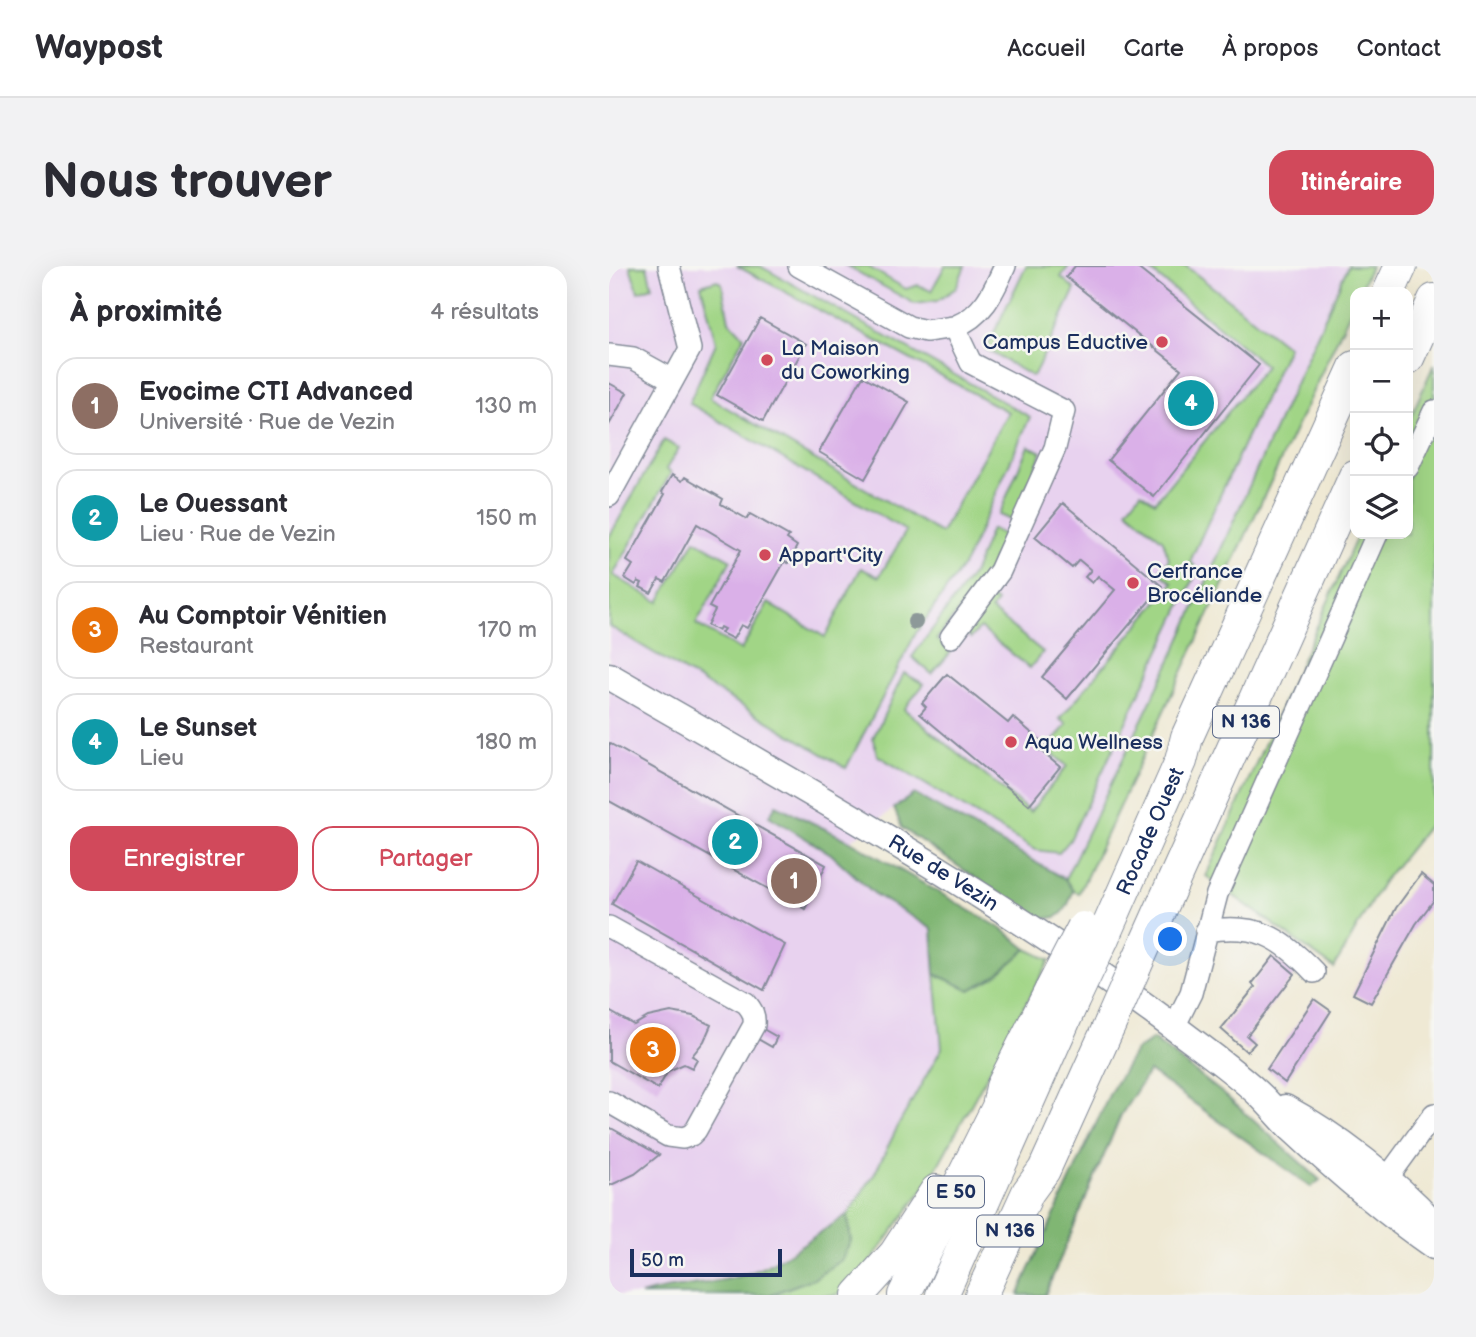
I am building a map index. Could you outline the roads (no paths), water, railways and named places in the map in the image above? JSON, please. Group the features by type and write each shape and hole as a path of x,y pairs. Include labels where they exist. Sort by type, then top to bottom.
{"highway":[{"path":"1391,287 1401,266"},
{"path":"1412,350 1434,300"},
{"name":"N 136","path":"942,1295 1062,996 1092,934 1168,751 1187,737 1350,378"},
{"name":"Rocade Ouest","path":"981,1295 1028,1192 1044,1170 1350,487"},
{"path":"858,1295 895,1254 988,1101 1002,1087 1062,996"},
{"name":"E 50","path":"904,1295 998,1107 1002,1087"},
{"path":"999,1295 1041,1200 1044,1170"}],"main road":[{"name":"Rue de Vezin","path":"609,676 832,805 1012,915 1103,975 1262,1096 1334,1138 1434,1224"},
{"name":"Rue de Vezin","path":"1262,1096 1289,1127 1317,1152 1434,1246"}],"street":[{"path":"609,496 690,349 669,266"},
{"path":"799,266 909,327 926,331 964,324 982,310 1005,266"},
{"path":"951,637 1000,571 1055,448 1064,411 971,363 954,327"},
{"path":"609,355 633,358 673,380"},
{"path":"1413,456 1434,411"},
{"path":"1174,1027 1191,993 1217,894 1375,539"},
{"path":"609,927 746,1003 754,1013 754,1025 691,1135 683,1138 668,1136 609,1102"},
{"path":"1206,930 1241,927 1258,930 1276,938 1314,971"},
{"path":"1388,1211 1384,1200 1386,1180 1434,1114"},
{"path":"1317,1152 1338,1158 1375,1184 1386,1180"}],"place":[{"name":"Campus Eductive","path":"1162,342"},
{"name":"La Maison du Coworking","path":"767,360"},
{"name":"Le Sunset","path":"1191,403"},
{"name":"Appart'City","path":"765,555"},
{"name":"Cerfrance Brocéliande","path":"1133,583"},
{"name":"Aqua Wellness","path":"1011,742"},
{"name":"Le Ouessant","path":"735,842"},
{"name":"Evocime CTI Advanced","path":"794,881"},
{"name":"Au Comptoir Vénitien","path":"653,1050"}]}
